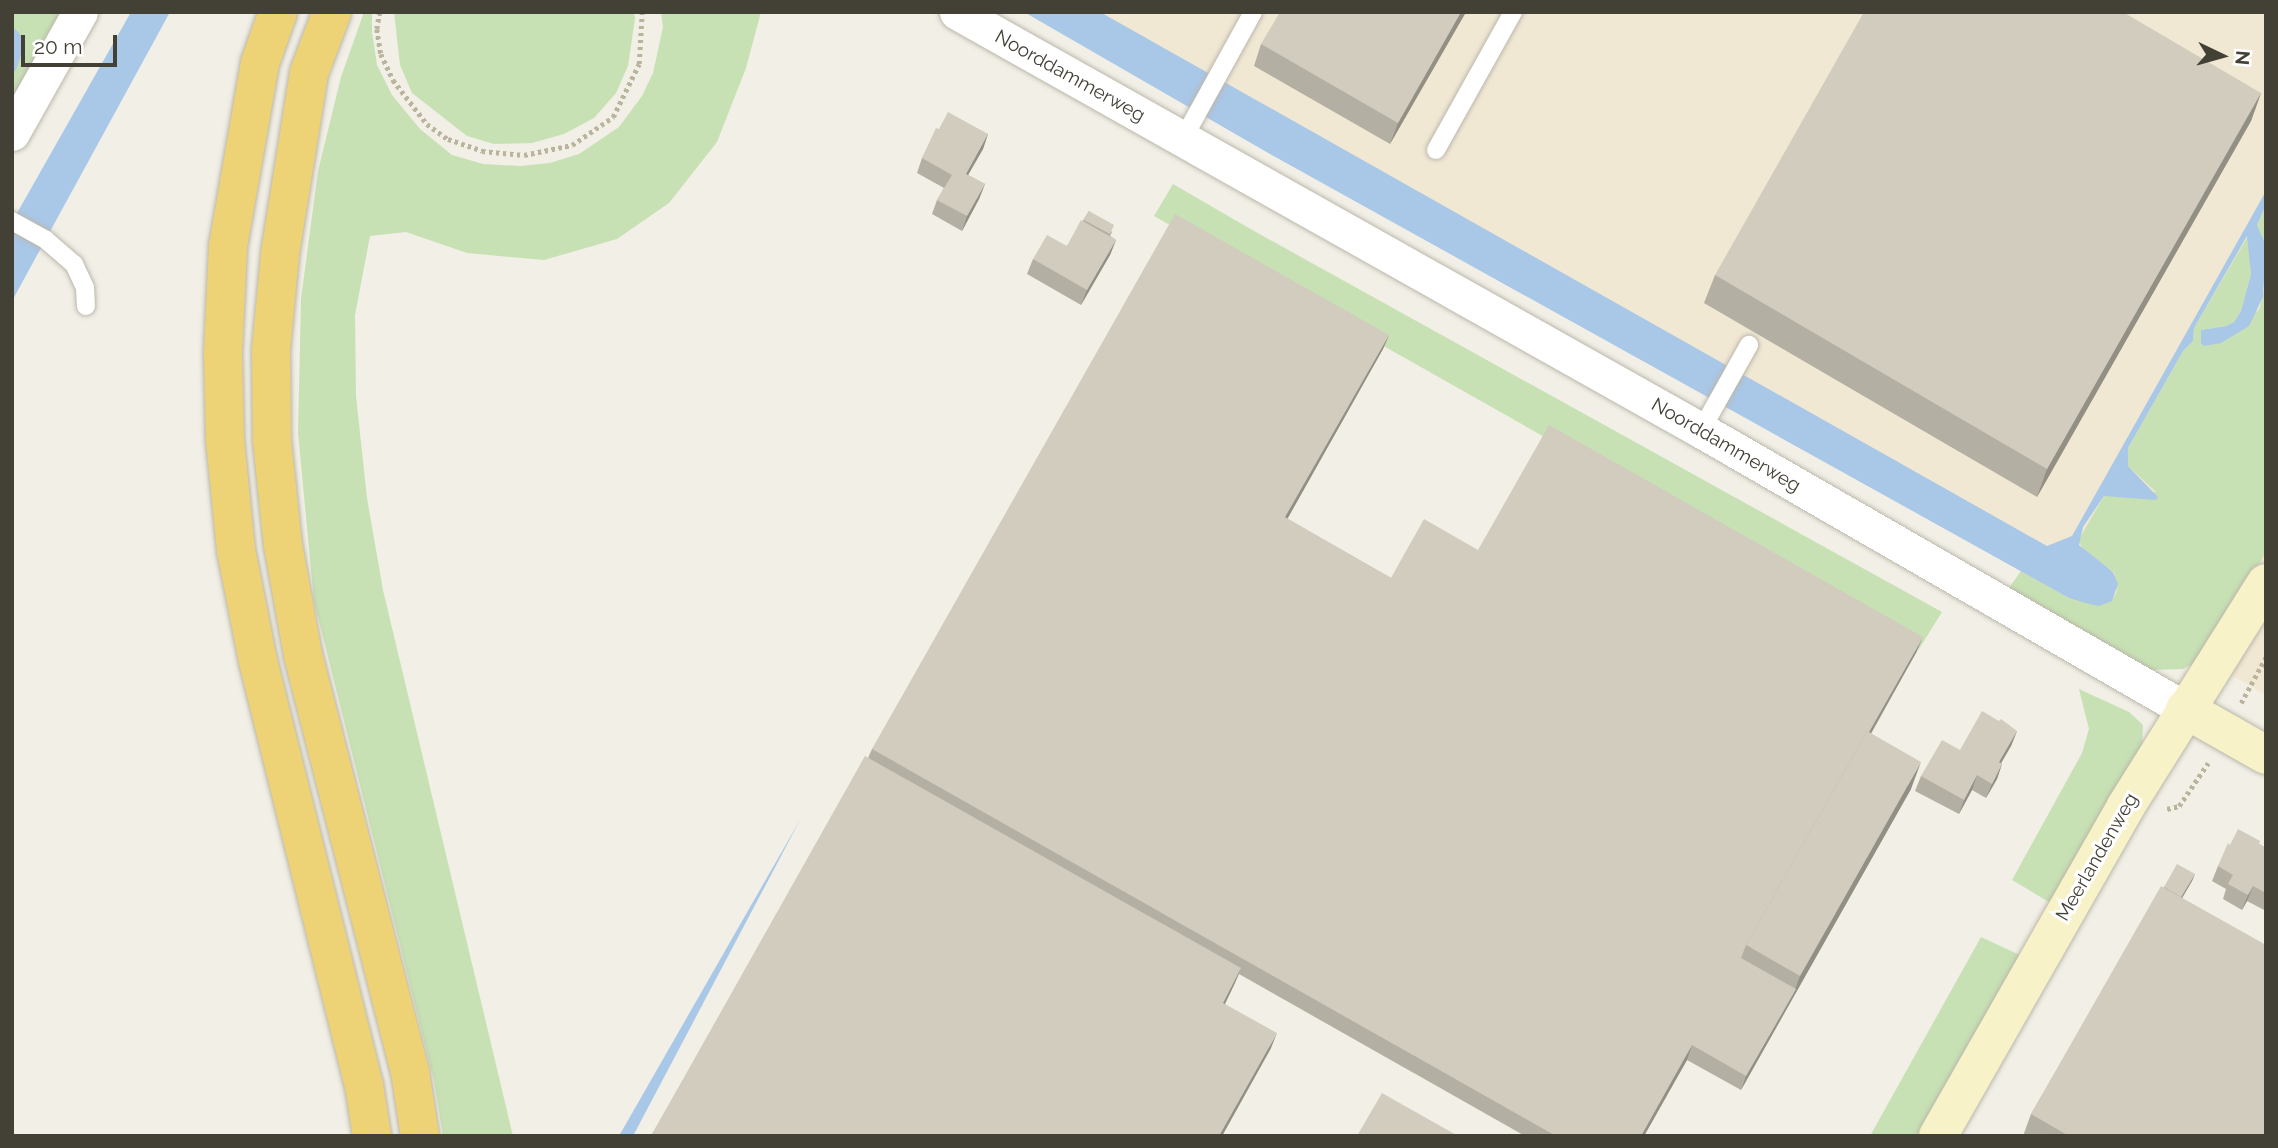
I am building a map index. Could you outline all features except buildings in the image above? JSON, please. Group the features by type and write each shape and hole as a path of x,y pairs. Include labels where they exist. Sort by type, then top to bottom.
{"highway":[{"path":"278,12 260,63 228,246 223,353 225,440 236,550 258,661 354,1046 372,1136"},
{"path":"332,12 309,73 280,255 271,351 272,441 283,545 303,655 410,1071 420,1136"}],"street":[{"path":"12,133 80,12"},
{"name":"Noorddammerweg","path":"957,12 1186,134 1706,425 2266,755"},
{"name":"Meerlandenweg","path":"1938,1136 2119,818 2266,583"}],"lane":[{"path":"1186,134 1253,12"},
{"path":"1436,150 1513,12"},
{"path":"13,221 46,240 74,264 85,288 86,306"},
{"path":"1706,425 1747,349"}],"path":[{"path":"380,12 377,29 381,54 393,80 427,124 448,139 482,151 524,155 572,145 613,117 639,64 642,12"}],"shaded area":[{"path":"1055,12 2266,12 2266,695"}],"green space":[{"path":"12,12 61,12 12,110"},
{"path":"364,12 372,12 377,65 392,95 420,129 452,155 483,164 520,166 550,163 579,154 619,127 642,96 653,73 663,27 661,12 761,12 746,68 717,142 669,203 617,239 544,260 467,253 406,232 370,236 355,315 356,396 367,498 383,590 513,1136 443,1136 434,1081 314,601 298,433 301,299 318,171 341,77"},
{"path":"394,12 634,12 635,18 628,66 616,93 594,118 564,134 532,143 494,144 467,136 412,93 400,65"},
{"path":"1173,184 1942,612 1919,649 1154,216"},
{"path":"2266,205 2266,245 2257,225"},
{"path":"2248,236 2251,274 2241,311 2234,322 2226,326 2201,330 2201,343 2259,310 2266,283 2266,552 2214,642 2198,661 2183,669 2153,670 2139,665 2009,588 2021,571 2069,598 2111,601 2114,597 2117,591 2114,572 2086,553 2078,541 2104,496 2156,492 2128,466 2128,448 2183,351 2193,341 2194,328"},
{"path":"2079,689 2129,712 2143,725 2142,746 2054,905 2012,880 2082,753 2089,729"},
{"path":"1981,937 2024,957 1920,1136 1870,1136"}],"water":[{"path":"131,12 170,12 12,301 12,222"},
{"path":"1024,12 1100,12 2047,546 2072,536 2266,191 2266,205 2257,225 2266,245 2263,297 2249,326 2221,343 2204,346 2201,343 2201,330 2226,326 2234,322 2241,311 2251,274 2247,236 2194,328 2193,341 2183,351 2128,448 2128,466 2158,497 2156,500 2104,496 2083,527 2079,545 2113,572 2118,584 2112,601 2099,606 2089,604 2069,598 1270,154"},
{"path":"800,820 633,1136 619,1136"}],"waterway":[{"path":"12,33 20,42 12,67"}]}
